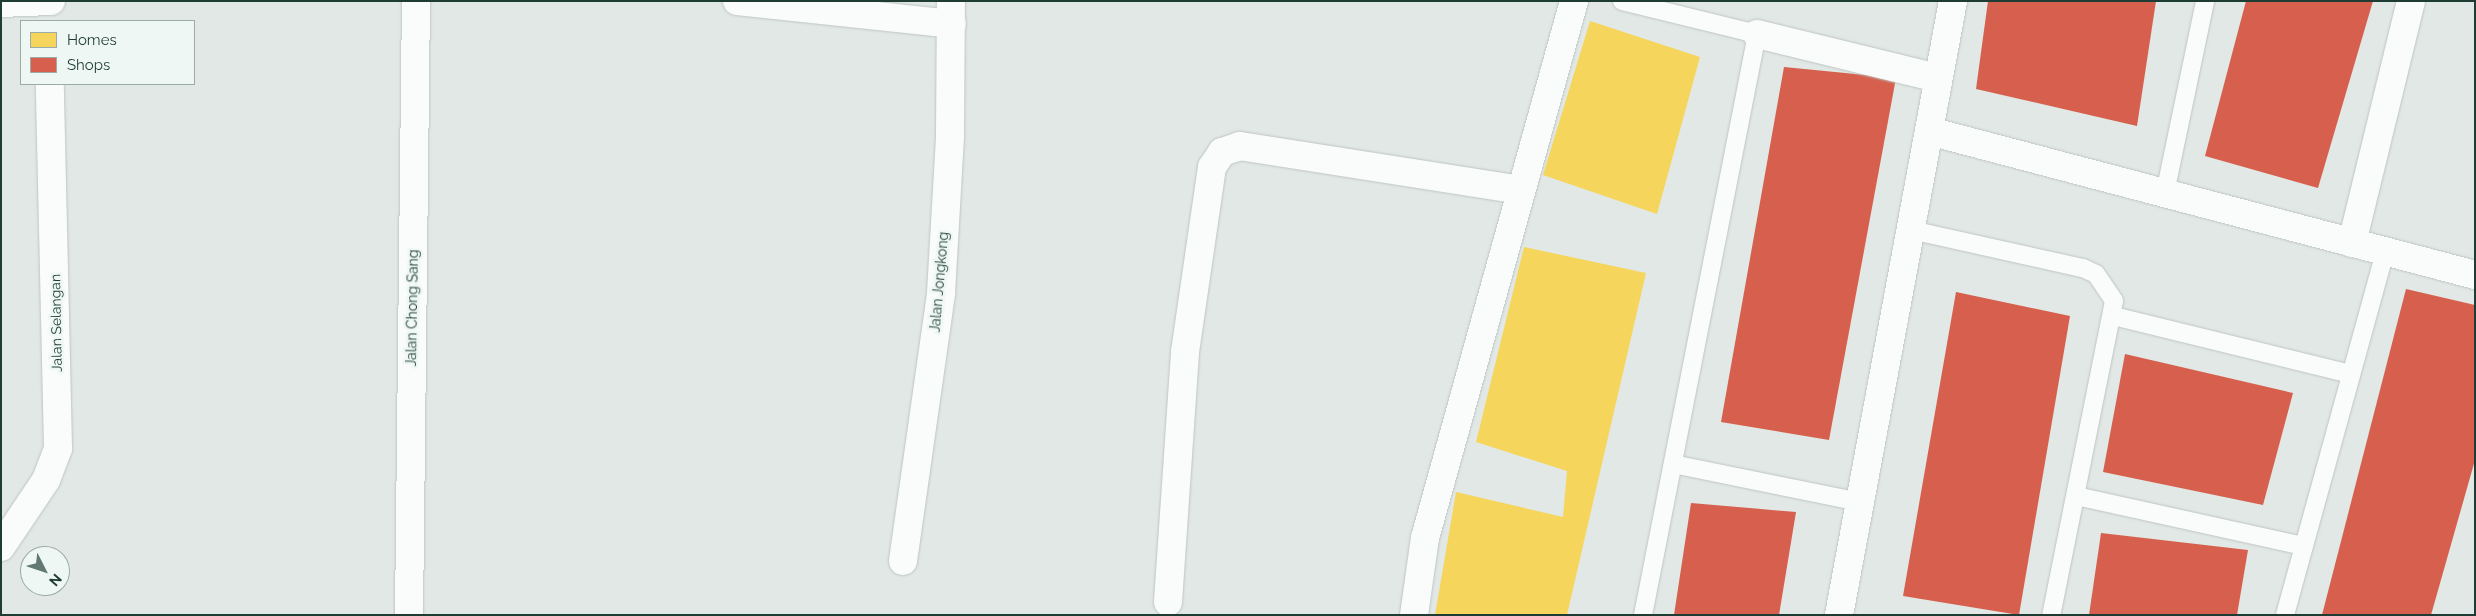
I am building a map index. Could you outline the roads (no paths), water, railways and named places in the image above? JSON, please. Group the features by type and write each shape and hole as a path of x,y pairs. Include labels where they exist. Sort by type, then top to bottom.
{"street":[{"path":"1,3 52,1 52,20"},
{"name":"Jalan Chong Sang","path":"409,615 416,1"},
{"path":"737,1 952,13"},
{"path":"1414,615 1425,538 1574,1"},
{"path":"1839,615 1953,1"},
{"path":"2352,243 2411,1"},
{"name":"Jalan Jongkong","path":"903,561 941,293 952,13"},
{"path":"1757,34 1938,78"},
{"name":"Jalan Selangan","path":"1,547 46,480 58,448 50,85"},
{"path":"1929,131 2475,275"},
{"path":"1168,602 1185,352 1212,167 1222,152 1240,146 1521,190"}],"lane":[{"path":"1622,1 1757,34 1643,615"},
{"path":"2165,194 2205,1"},
{"path":"1911,230 2096,274 2114,301 2113,316 2051,615"},
{"path":"2285,615 2385,251"},
{"path":"2113,316 2352,374"},
{"path":"1673,464 1860,502"},
{"path":"2076,496 2304,546"}]}
